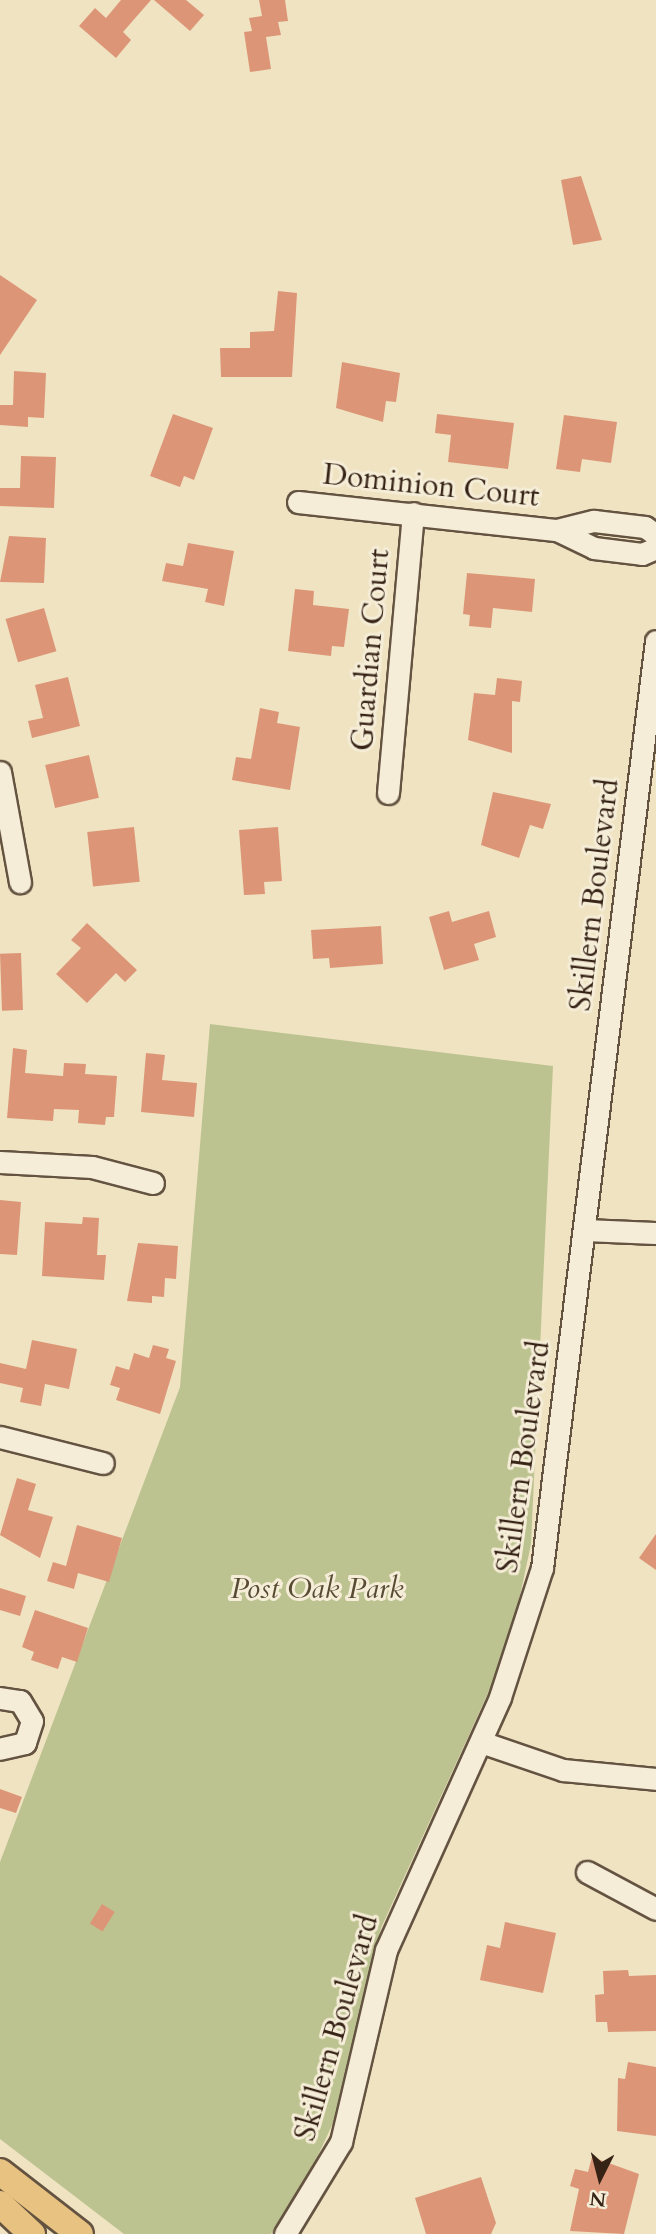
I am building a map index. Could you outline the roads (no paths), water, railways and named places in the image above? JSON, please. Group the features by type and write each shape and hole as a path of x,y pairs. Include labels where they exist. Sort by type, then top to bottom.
{"main road":[{"path":"0,2172 80,2234"},
{"path":"0,2204 32,2234"}],"street":[{"name":"Dominion Court","path":"298,502 557,530 594,548 642,554 656,548"},
{"name":"Guardian Court","path":"388,793 413,513"},
{"name":"Dominion Court","path":"557,530 594,521 645,527 656,535"},
{"name":"Skillern Boulevard","path":"285,2234 341,2142 386,1950 481,1742 516,1657 542,1568 656,641"},
{"path":"0,772 6,833 20,882"},
{"path":"0,1162 92,1167 153,1183"},
{"path":"584,1230 656,1233"},
{"path":"0,1437 103,1463"},
{"path":"0,1698 20,1701 32,1721 25,1743 0,1749"},
{"path":"481,1742 563,1770 656,1779"},
{"path":"587,1872 656,1909"}],"park label":[{"name":"Post Oak Park","path":"317,1589"}]}
